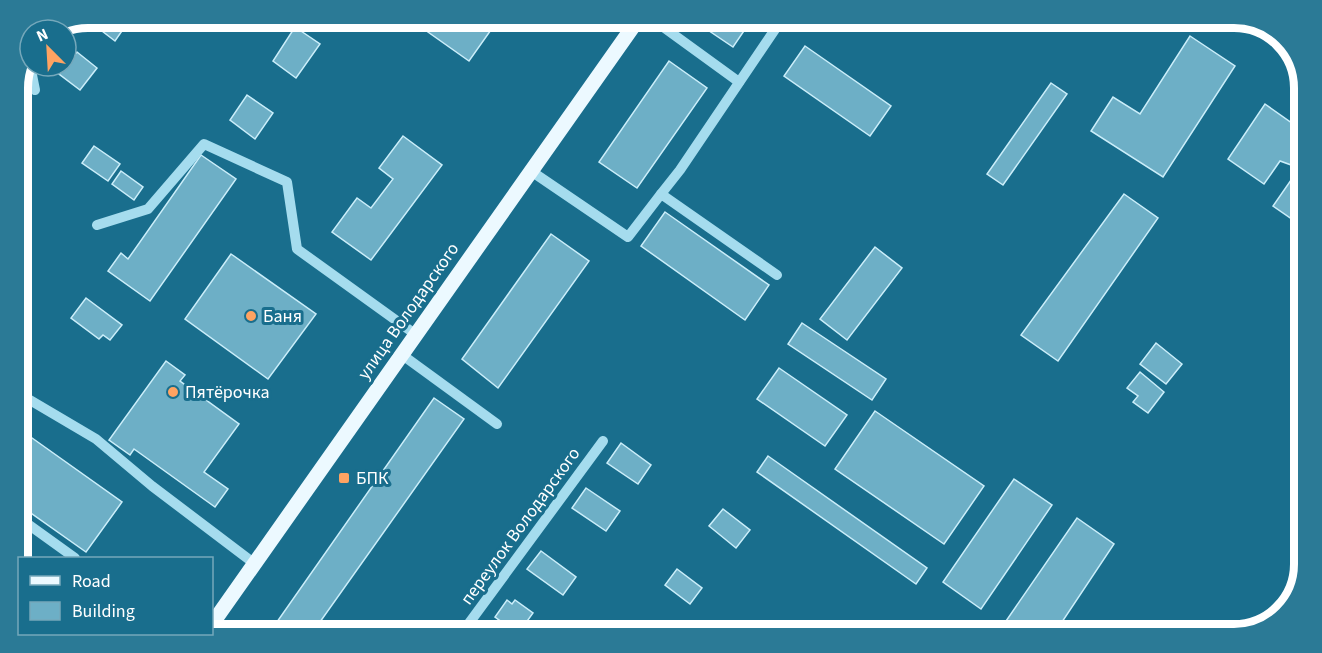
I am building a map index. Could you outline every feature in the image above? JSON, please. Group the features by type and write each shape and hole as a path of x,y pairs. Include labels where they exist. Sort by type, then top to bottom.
{"main road":[{"name":"улица Володарского","path":"213,623 632,28"}],"street":[{"path":"665,28 739,82"},
{"path":"531,171 628,237 680,170 776,28"},
{"path":"33,78 35,90"},
{"path":"97,225 148,209 204,144 287,182 297,249 415,334"},
{"path":"661,194 777,275"},
{"path":"401,354 497,424"},
{"path":"29,399 96,439 152,486 255,564"},
{"name":"переулок Володарского","path":"468,624 603,441"},
{"path":"29,525 74,557"}],"building":[{"path":"98,28 124,28 115,41"},
{"path":"294,28 320,44 296,78 273,61"},
{"path":"422,28 492,28 469,61"},
{"path":"705,28 746,28 733,47"},
{"path":"1190,36 1235,66 1163,177 1091,131 1113,97 1140,114"},
{"path":"805,46 891,106 870,136 784,76"},
{"path":"78,53 97,68 80,90 64,78 78,78"},
{"path":"669,61 707,88 637,188 599,162"},
{"path":"1051,83 1067,94 1003,185 987,174"},
{"path":"247,95 273,113 255,139 230,120"},
{"path":"1265,104 1293,124 1293,166 1280,161 1264,184 1228,159"},
{"path":"403,136 442,165 371,260 332,232 357,198 371,208 393,179 379,168"},
{"path":"94,146 120,164 108,181 82,163"},
{"path":"201,155 236,179 150,301 108,271 121,253 128,259"},
{"path":"121,171 143,187 134,200 112,184"},
{"path":"1293,177 1293,220 1273,206"},
{"path":"1124,194 1158,218 1058,361 1021,335"},
{"path":"665,212 769,285 745,320 641,246"},
{"path":"551,234 589,261 498,388 462,359"},
{"path":"875,247 902,268 847,340 820,319"},
{"name":"Баня","path":"231,254 316,314 268,379 185,319"},
{"path":"86,298 122,325 110,340 103,335 99,339 71,318"},
{"path":"802,323 886,379 872,400 788,344"},
{"path":"1156,343 1182,364 1166,384 1140,364"},
{"path":"166,361 185,375 180,381 239,424 204,472 228,489 215,507 134,449 130,455 109,440"},
{"path":"779,368 847,415 825,446 757,399"},
{"path":"1140,372 1164,392 1148,413 1133,402 1138,396 1127,388"},
{"path":"434,398 464,419 319,624 276,624"},
{"path":"875,411 984,486 944,544 835,469"},
{"path":"29,436 122,502 86,552 29,512"},
{"path":"621,443 651,465 638,484 607,463"},
{"path":"768,456 927,568 916,584 757,472"},
{"path":"1014,479 1052,505 981,609 943,582"},
{"path":"586,488 620,511 606,531 572,508"},
{"path":"723,509 750,530 736,548 709,526"},
{"path":"1077,518 1114,544 1061,624 1010,624 1006,621"},
{"path":"541,551 576,577 563,595 527,569"},
{"path":"677,569 702,588 690,604 665,585"},
{"path":"507,600 512,604 515,600 533,613 525,624 504,624 495,617"}],"place":[{"name":"Баня","path":"251,316"},
{"name":"Пятёрочка","path":"173,392"},
{"name":"БПК","path":"344,478"}]}
